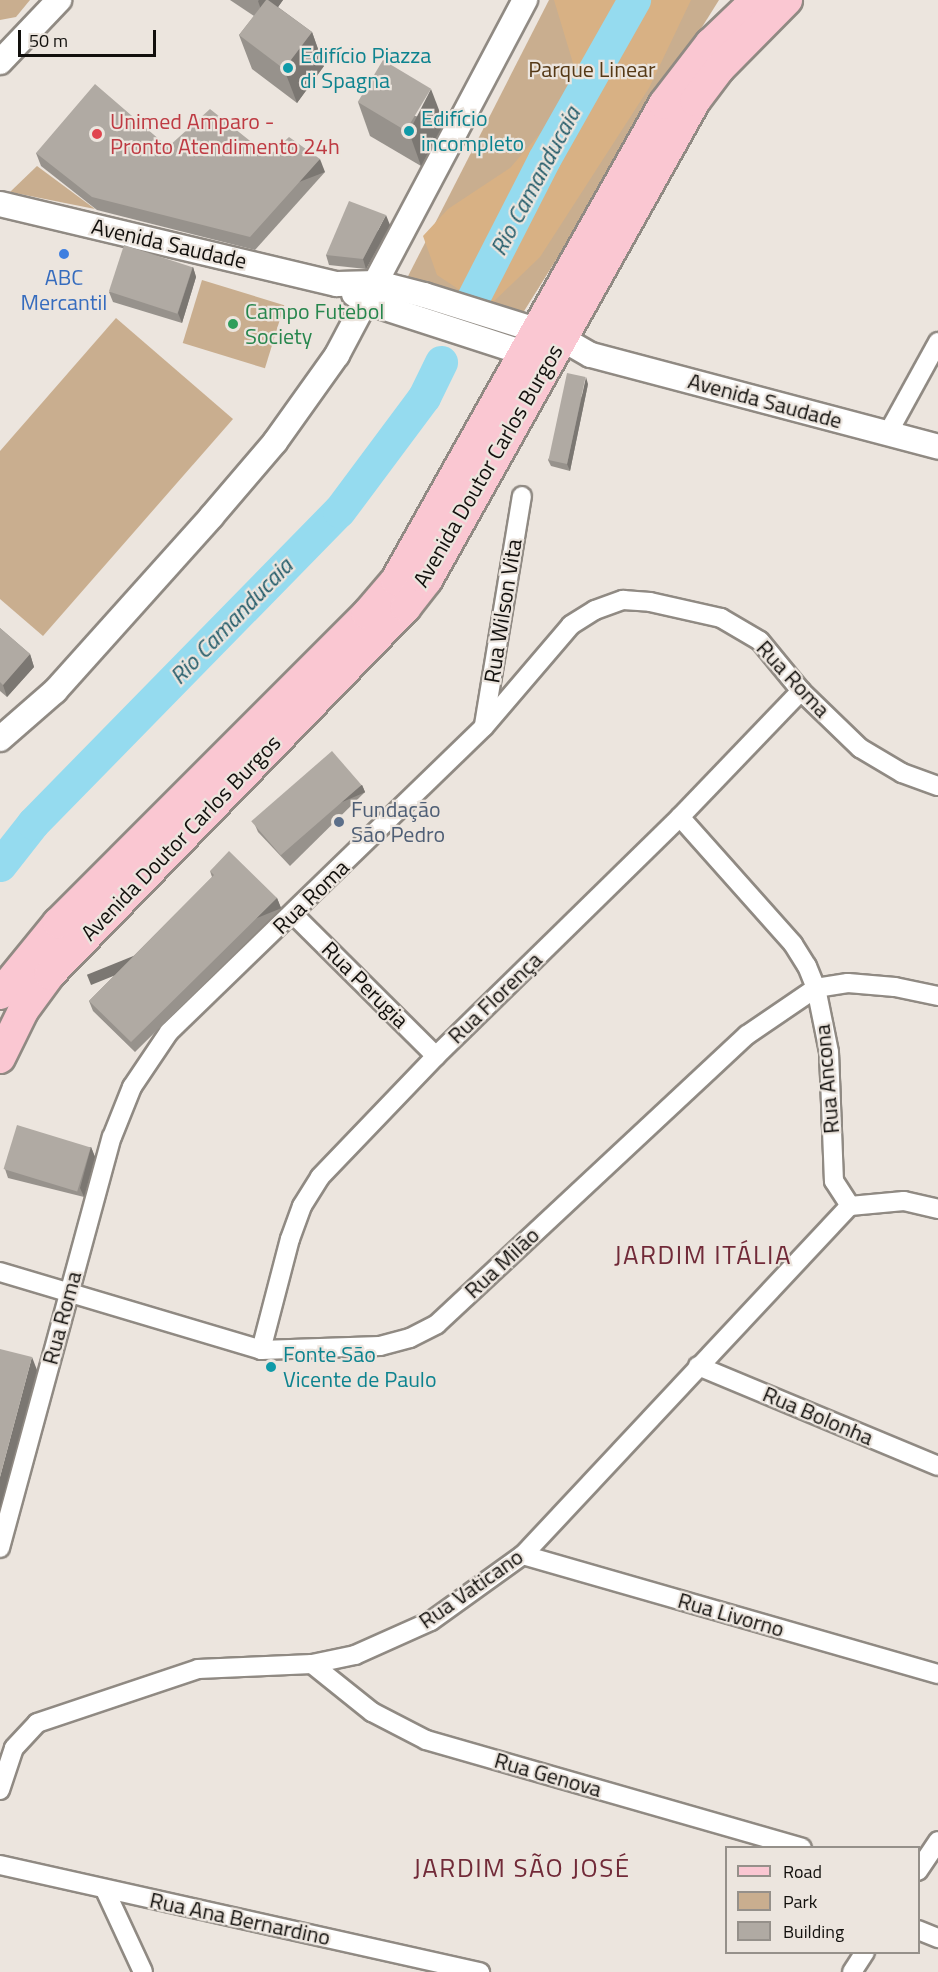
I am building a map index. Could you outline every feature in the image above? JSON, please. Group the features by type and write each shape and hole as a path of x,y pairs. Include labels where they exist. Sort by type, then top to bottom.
{"main road":[{"name":"Avenida Doutor Carlos Burgos","path":"0,994 58,924 367,614 396,580 664,104 710,44 756,0"},
{"name":"Avenida Doutor Carlos Burgos","path":"0,1058 23,1011 50,974 406,607 444,552 531,342 695,100 719,69 787,0"}],"street":[{"path":"0,739 55,691 268,450 338,355 463,112 525,0"},
{"path":"0,62 52,4"},
{"name":"Avenida Saudade","path":"0,204 372,292 531,342 591,355 938,447"},
{"path":"888,433 938,342"},
{"name":"Rua Wilson Vita","path":"484,727 522,496"},
{"name":"Rua Roma","path":"0,1548 112,1137 132,1087 169,1032 294,915 484,727 571,625 595,610 623,600 650,602 721,618 760,641 801,691 860,748 902,773 938,786"},
{"name":"Rua Florença","path":"261,1350 302,1206 320,1177 436,1056 680,817 801,691"},
{"name":"Rua Ancona","path":"680,817 793,944 816,988 829,1052 834,1181 850,1206"},
{"name":"Rua Perugia","path":"294,915 436,1056"},
{"name":"Rua Milão","path":"0,1272 261,1350 380,1346 410,1338 437,1324 747,1035 816,988 848,983 895,987 938,996"},
{"path":"850,1206 904,1201 938,1209"},
{"name":"Rua Vaticano","path":"0,1790 14,1748 37,1723 198,1669 312,1665 355,1656 431,1621 523,1555 850,1206"},
{"name":"Rua Bolonha","path":"698,1366 938,1466"},
{"name":"Rua Livorno","path":"523,1555 938,1674"},
{"name":"Rua Genova","path":"312,1665 372,1712 426,1740 795,1846"},
{"path":"920,1868 938,1841"},
{"name":"Rua Ana Bernardino","path":"0,1865 480,1972"},
{"path":"105,1890 143,1972"},
{"path":"920,1931 938,1938"},
{"path":"852,1972 864,1954"}],"green space":[{"path":"0,0 30,0 16,17 0,20"},
{"name":"Parque Linear","path":"549,0 719,0 521,316 403,286"},
{"name":"Parque Linear","path":"554,0 691,0 649,88 540,257 487,308 437,275 423,236 448,209 510,168 570,99 576,73"},
{"path":"37,166 95,209 10,192"},
{"name":"Campo Futebol Society","path":"202,280 284,305 265,368 183,343"},
{"path":"116,318 233,419 43,636 0,599 0,451"}],"building":[{"path":"266,0 312,32 284,69 239,35"},
{"path":"383,60 431,89 406,131 358,102"},
{"path":"95,84 168,147 210,109 269,156 289,137 320,159 250,237 92,197 36,153"},
{"path":"349,201 386,215 363,259 326,255"},
{"path":"124,245 192,267 177,314 109,292"},
{"path":"567,373 586,377 567,464 548,460"},
{"path":"0,628 30,654 3,685 0,682"},
{"name":"Fundação São Pedro","path":"332,751 362,785 281,855 251,821"},
{"path":"229,851 277,898 131,1042 89,1001 214,875 210,871"},
{"path":"17,1125 91,1148 77,1192 4,1169"},
{"path":"0,1349 32,1357 0,1477"}],"waterway":[{"name":"Rio Camanducaia","path":"472,300 544,159 634,0"},
{"name":"Rio Camanducaia","path":"0,865 33,823 339,511 424,397 441,362"}],"place":[{"name":"Edifício Piazza di Spagna","path":"288,68"},
{"name":"Edifício incompleto","path":"409,131"},
{"name":"Unimed Amparo - Pronto Atendimento 24h","path":"97,134"},
{"name":"ABC Mercantil","path":"64,254"},
{"name":"Campo Futebol Society","path":"233,324"},
{"name":"Fundação São Pedro","path":"339,822"},
{"name":"Fonte São Vicente de Paulo","path":"271,1367"}],"district":[{"name":"JARDIM ITÁLIA","path":"703,1255"},
{"name":"JARDIM SÃO JOSÉ","path":"522,1868"}]}
